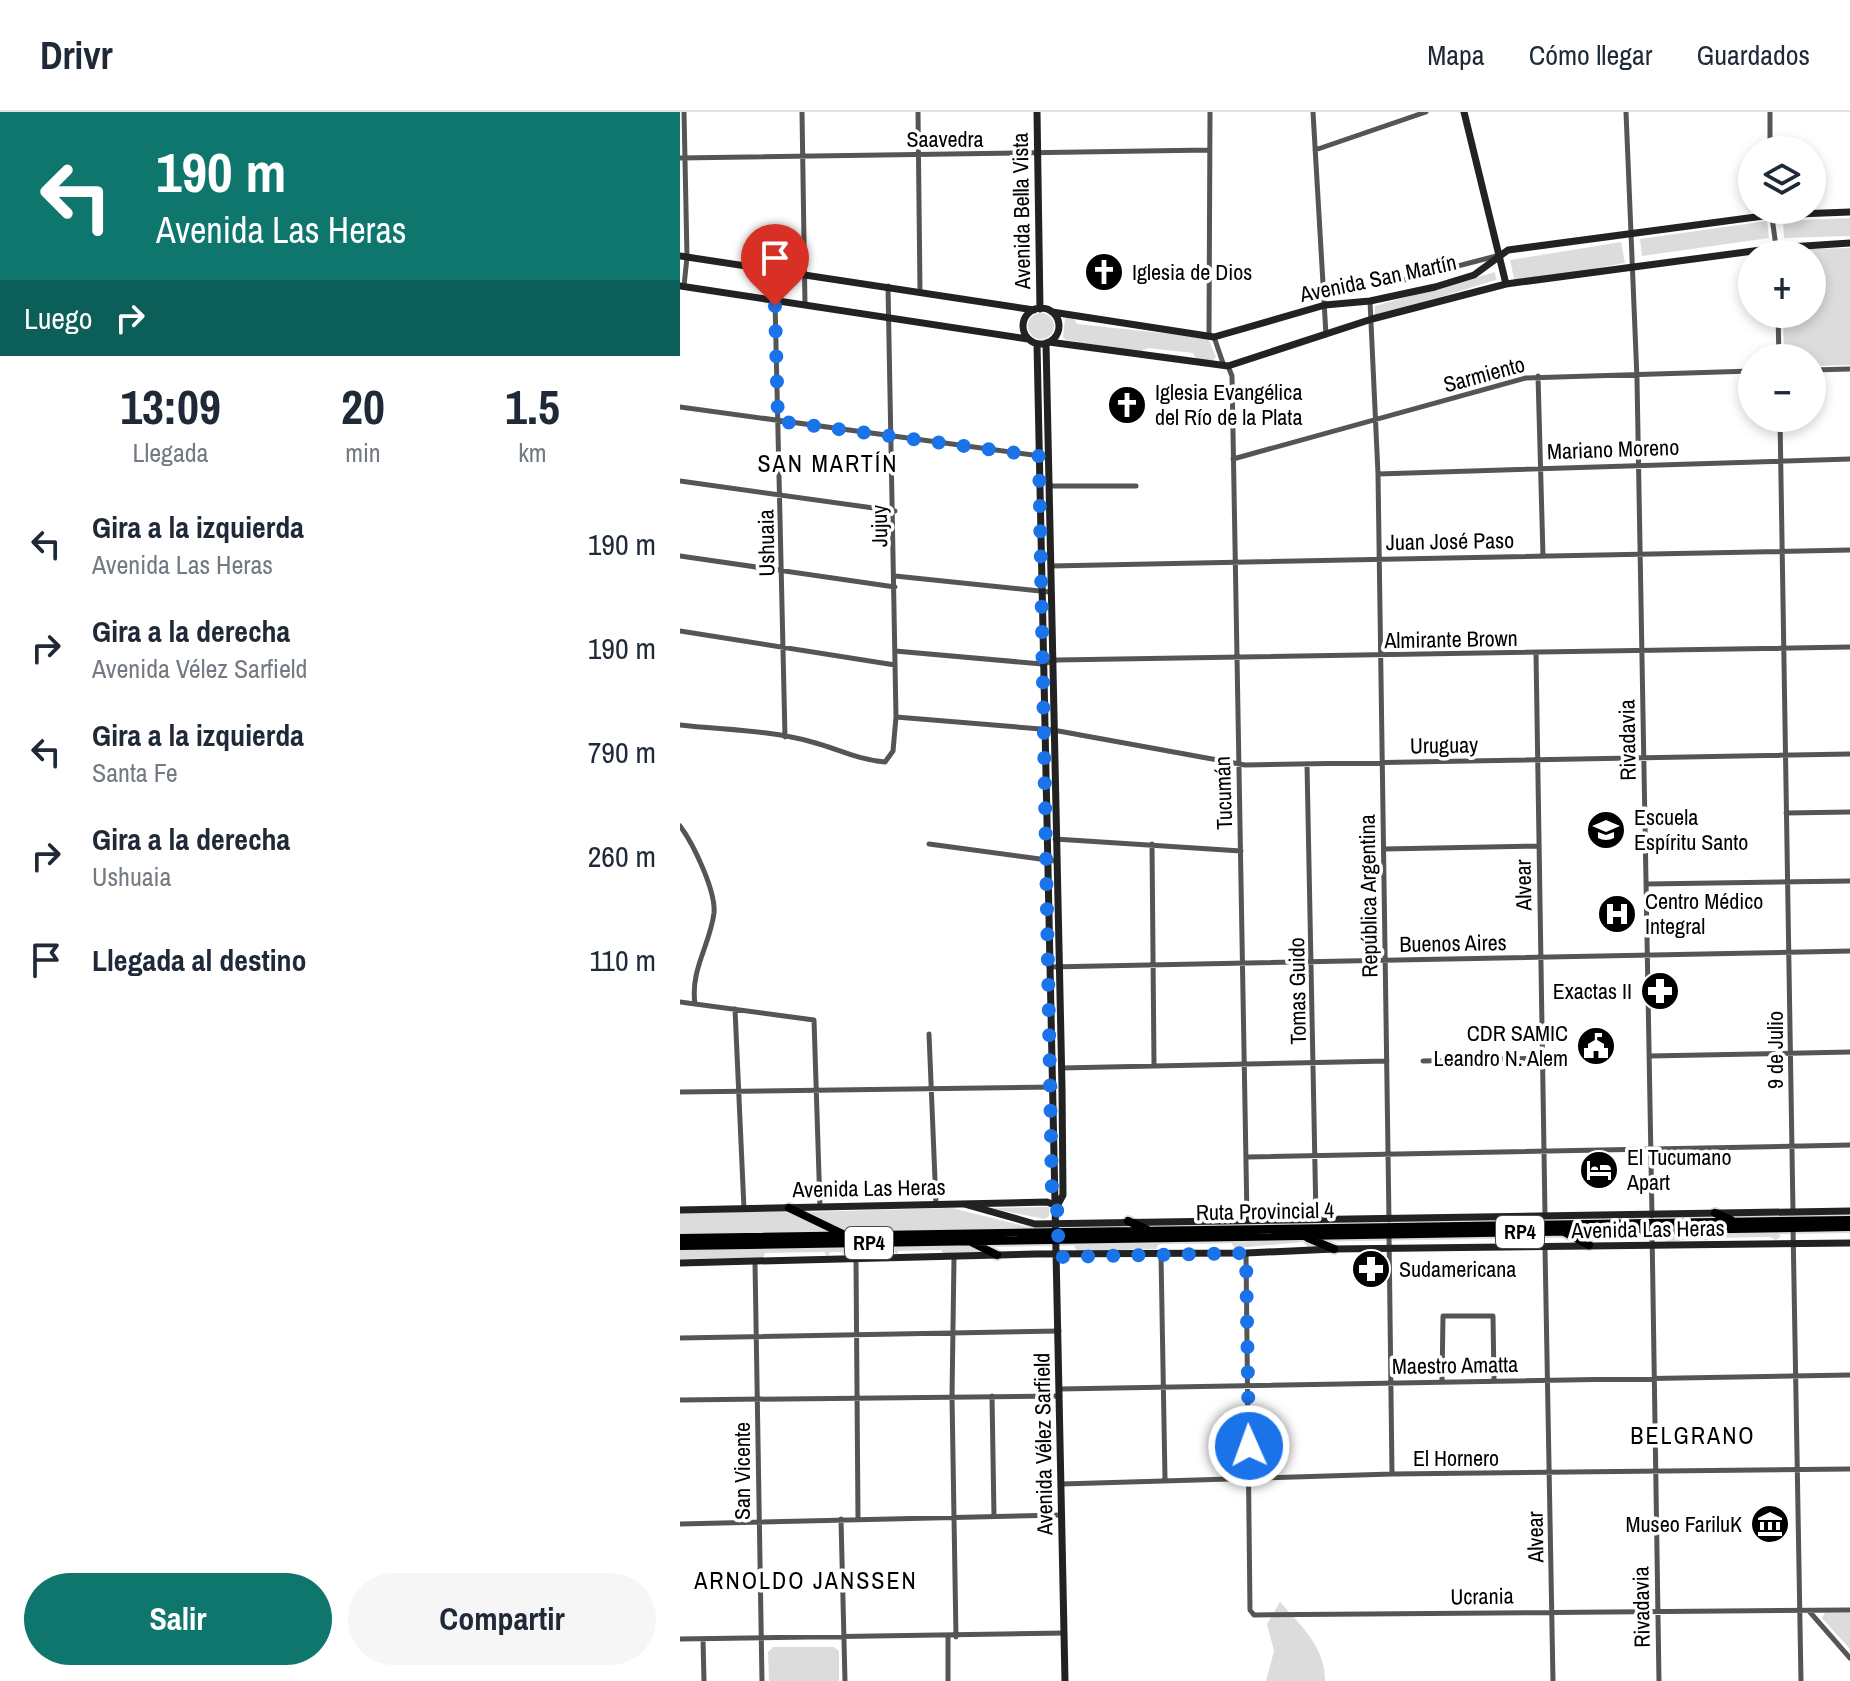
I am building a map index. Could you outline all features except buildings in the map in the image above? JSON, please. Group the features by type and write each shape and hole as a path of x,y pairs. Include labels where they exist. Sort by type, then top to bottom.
{"main road":[{"name":"Avenida Bella Vista","path":"1037,112 1037,309"},
{"path":"1464,112 1506,284"},
{"name":"Avenida San Martín","path":"1826,212 1850,212"},
{"name":"Avenida San Martín","path":"1052,312 1212,336 1325,305 1370,301 1474,275 1508,250 1738,217"},
{"name":"Avenida San Martín","path":"1826,246 1850,243"},
{"name":"Avenida San Martín","path":"1044,343 1226,366 1326,337 1372,319 1506,284 1738,255"},
{"path":"682,286 1044,343 1058,329 1052,312 1037,309 684,256"},
{"path":"1028,339 1023,324 1037,309"},
{"name":"Avenida Vélez Sarfield","path":"1044,343 1039,456 1040,592 1043,731 1051,861 1052,1194 1057,1206 1059,1257 1065,1681"},
{"name":"Avenida Vélez Sarfield","path":"1044,343 1050,486 1053,730 1050,838"},
{"name":"Avenida Vélez Sarfield","path":"1053,967 1062,1087 1063,1195 1057,1206"},
{"name":"Avenida Las Heras","path":"680,1210 1047,1202 1057,1206"},
{"name":"Avenida Las Heras","path":"964,1204 1035,1224 1545,1214 1652,1223 1715,1213 1793,1220 1850,1211"},
{"path":"789,1208 848,1236"},
{"path":"1715,1213 1736,1222"},
{"name":"Ruta Provincial 4","path":"680,1246 970,1241 1150,1231 1563,1232 1652,1223 1793,1220 1850,1227"},
{"name":"Ruta Provincial 4","path":"680,1238 1304,1236 1652,1223 1850,1220"},
{"path":"1128,1221 1150,1231"},
{"path":"1563,1232 1589,1245"},
{"path":"1304,1236 1334,1249"},
{"path":"970,1241 997,1255"},
{"name":"Avenida Las Heras","path":"680,1263 1334,1249 1850,1243"}],"street":[{"path":"682,286 684,112"},
{"path":"802,112 805,305"},
{"path":"918,112 920,292"},
{"name":"Tucumán","path":"1210,112 1212,336 1232,376 1235,659 1245,963 1247,1219"},
{"path":"1313,112 1326,337"},
{"path":"1315,150 1426,112"},
{"name":"Rivadavia","path":"1626,112 1639,465 1659,1681"},
{"path":"1770,112 1770,136"},
{"name":"Saavedra","path":"683,159 1209,150"},
{"path":"1400,281 1501,255"},
{"name":"Jujuy","path":"785,737 813,742 856,759 885,762 893,751 896,717 895,511 888,286"},
{"name":"Ushuaia","path":"775,301 785,737"},
{"name":"República Argentina","path":"1370,301 1378,474 1392,1474"},
{"path":"1826,370 1850,369"},
{"name":"Sarmiento","path":"1233,459 1538,376 1738,371"},
{"path":"1538,376 1543,556"},
{"path":"680,407 1048,457"},
{"name":"9 de Julio","path":"1780,432 1787,882 1791,953 1793,1377 1798,1470 1801,1681"},
{"name":"Mariano Moreno","path":"1378,474 1850,459"},
{"path":"680,481 895,511"},
{"path":"1050,486 1136,486"},
{"name":"Juan José Paso","path":"1050,566 1850,550"},
{"path":"680,556 895,587"},
{"path":"895,576 1050,592"},
{"path":"680,631 895,665"},
{"name":"Almirante Brown","path":"1052,660 1850,647"},
{"path":"895,651 1042,664 1052,660"},
{"name":"Alvear","path":"1536,653 1545,1214"},
{"name":"Uruguay","path":"896,717 1053,730 1238,764 1850,754"},
{"path":"680,725 785,737"},
{"name":"Tomas Guido","path":"1307,764 1316,1218"},
{"path":"1786,813 1850,812"},
{"path":"680,826 695,850 712,892 714,911 696,968 693,989 695,1004"},
{"path":"1050,838 1241,851"},
{"path":"929,844 1051,861"},
{"path":"1152,844 1154,1064"},
{"path":"1384,849 1538,846"},
{"path":"1647,884 1850,881"},
{"name":"Buenos Aires","path":"1053,967 1850,951"},
{"path":"680,1002 814,1020 820,1207"},
{"path":"735,1009 744,1209"},
{"path":"929,1034 934,1088 936,1205"},
{"path":"1649,1056 1850,1052"},
{"path":"1423,1061 1541,1058"},
{"path":"1052,1069 1154,1064 1387,1061"},
{"path":"680,1092 1062,1087"},
{"path":"1248,1157 1850,1145"},
{"name":"Alvear","path":"1545,1248 1553,1681"},
{"path":"1246,1253 1250,1477"},
{"path":"1161,1255 1165,1479"},
{"path":"954,1258 952,1397 956,1638"},
{"path":"856,1260 858,1519"},
{"name":"San Vicente","path":"755,1262 759,1336 758,1520 762,1681"},
{"path":"1442,1381 1443,1316 1493,1316 1494,1381"},
{"path":"680,1338 1060,1331"},
{"name":"Maestro Amatta","path":"1060,1392 1247,1384 1850,1375"},
{"path":"680,1400 952,1397 1060,1392"},
{"path":"992,1396 994,1517"},
{"name":"El Hornero","path":"1062,1484 1392,1474 1850,1469"},
{"name":"Ucrania","path":"1250,1477 1250,1610 1254,1615 1850,1610"},
{"path":"680,1524 1062,1515"},
{"path":"841,1519 845,1681"},
{"path":"1808,1611 1850,1658"},
{"path":"680,1639 956,1638 1065,1633"},
{"path":"948,1638 948,1681"},
{"path":"703,1639 704,1681"}],"shaded area":[{"path":"1850,218 1850,236 1784,238 1783,224 1826,224 1826,219"},
{"path":"1746,224 1767,224 1769,238 1642,256 1640,239"},
{"path":"1621,242 1625,263 1515,283 1510,260"},
{"path":"1850,248 1850,365 1826,366 1826,344 1784,344 1783,328 1826,328 1826,249"},
{"path":"1495,272 1496,280 1375,317 1375,306"},
{"path":"1041,313 1050,317 1054,326 1050,335 1041,339 1032,335 1028,326 1032,317"},
{"path":"1065,318 1074,319 1077,324 1208,338 1216,357 1212,361 1196,359 1193,353 1148,348 1139,352 1066,340 1063,337"},
{"path":"1049,1207 1049,1216 1045,1219 989,1208"},
{"path":"952,1208 1036,1229 850,1234 804,1212"},
{"path":"784,1211 830,1232 680,1236 680,1213"},
{"path":"1378,1222 1376,1224 1144,1226 1145,1223"},
{"path":"1776,1232 1781,1236 1776,1240 1770,1237 1710,1238 1706,1241 1703,1238 1666,1242 1663,1238 1665,1233"},
{"path":"1304,1239 1317,1246 1308,1247 1303,1242 1235,1248 1231,1243 1159,1244 1156,1249 1078,1251 1074,1247 1078,1243"},
{"path":"968,1244 985,1252 944,1255 941,1250 898,1251 897,1256 894,1251 845,1256 842,1252 830,1252 828,1257 824,1252 765,1253 763,1258 680,1259 680,1249"},
{"path":"1280,1602 1317,1648 1325,1681 1266,1681 1274,1651 1267,1624"},
{"path":"1825,1613 1850,1613 1850,1649 1822,1618"},
{"path":"773,1647 834,1647 839,1651 839,1681 769,1681 768,1652"}],"place":[{"name":"Iglesia de Dios","path":"1104,272"},
{"name":"Iglesia Evangélica del Río de la Plata","path":"1127,405"},
{"name":"Escuela Espíritu Santo","path":"1606,830"},
{"name":"Centro Médico Integral","path":"1617,914"},
{"name":"Exactas II","path":"1660,991"},
{"name":"CDR SAMIC Leandro N. Alem","path":"1596,1046"},
{"name":"El Tucumano Apart","path":"1599,1170"},
{"name":"Sudamericana","path":"1371,1269"},
{"name":"Museo FariluK","path":"1770,1524"}],"district":[{"name":"SAN MARTÍN","path":"828,464"},
{"name":"BELGRANO","path":"1693,1436"},
{"name":"ARNOLDO JANSSEN","path":"806,1581"}],"route":[{"path":"775,306 778,421 1039,456 1052,1194 1057,1206 1059,1257 1246,1253 1249,1446"}]}
